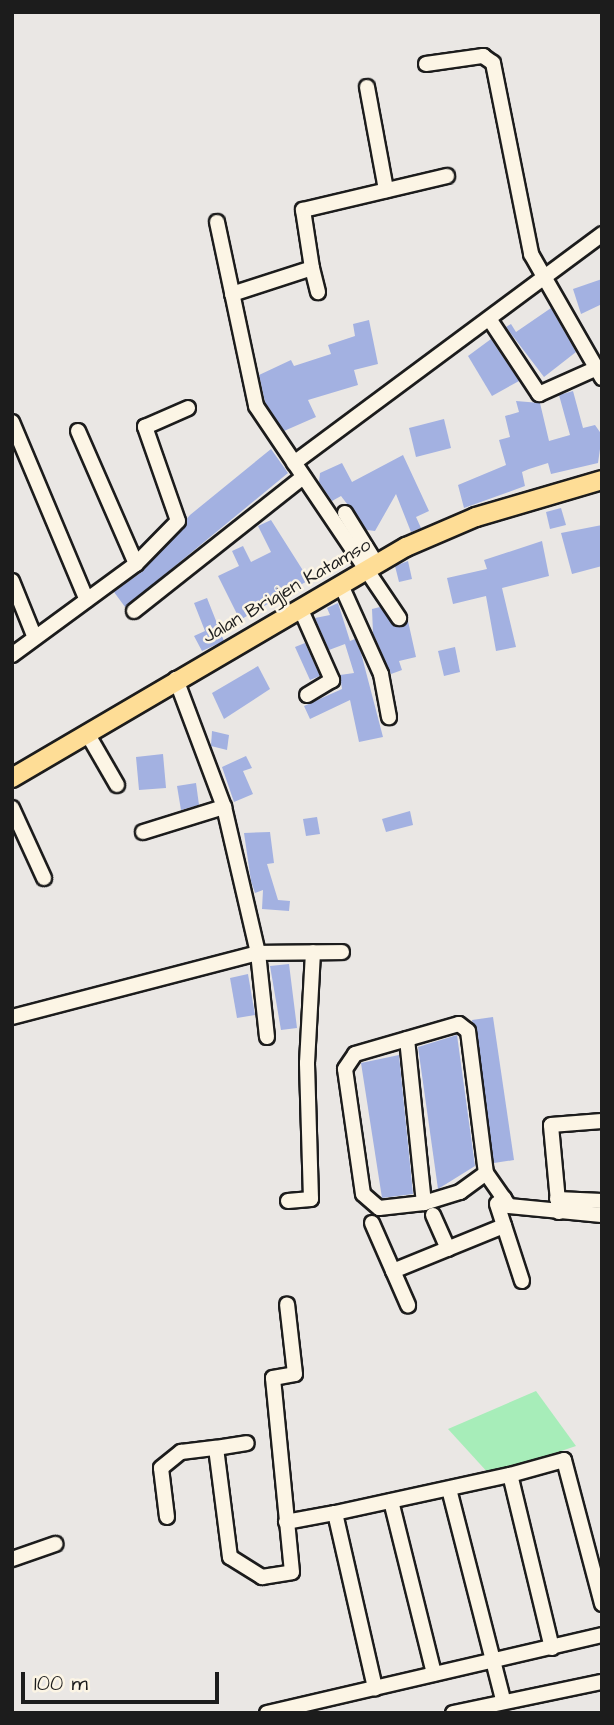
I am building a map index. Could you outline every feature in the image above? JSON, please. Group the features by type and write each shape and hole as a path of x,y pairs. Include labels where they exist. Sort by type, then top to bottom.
{"main road":[{"name":"Jalan Brigjen Katamso","path":"12,778 176,679 301,610 371,567 476,517 602,480"}],"street":[{"path":"426,64 483,56 494,63 531,254 599,373 539,394 490,320"},
{"path":"367,87 386,190"},
{"path":"318,292 301,212 447,176"},
{"path":"217,222 252,395 293,463 371,567"},
{"path":"293,463 546,280 602,234"},
{"path":"232,294 312,268"},
{"path":"12,655 136,564 178,521 145,427 188,408"},
{"path":"12,422 87,600"},
{"path":"78,431 136,564"},
{"path":"134,611 303,477"},
{"path":"345,513 399,618"},
{"path":"12,581 35,638"},
{"path":"341,585 381,674 389,717"},
{"path":"301,610 332,680 307,695"},
{"path":"176,679 224,807 258,953 267,1037"},
{"path":"87,733 117,785"},
{"path":"143,832 224,807"},
{"path":"12,808 44,878"},
{"path":"288,1201 312,1199 307,1063 313,952"},
{"path":"12,1017 258,953 342,953"},
{"path":"494,1184 453,1195 429,1209 379,1208 363,1194 347,1084 349,1057 407,1039 465,1026 494,1184 497,1205 522,1281"},
{"path":"407,1039 429,1209 448,1249"},
{"path":"558,1205 551,1125 602,1121"},
{"path":"494,1184 514,1208 602,1201"},
{"path":"558,1205 602,1216"},
{"path":"372,1223 408,1305"},
{"path":"393,1271 504,1226"},
{"path":"216,1448 230,1557 262,1577 292,1572 273,1378 295,1374 287,1304"},
{"path":"167,1517 161,1468 181,1452 247,1443"},
{"path":"286,1522 449,1489 564,1461 602,1604"},
{"path":"510,1475 552,1648"},
{"path":"449,1489 503,1700"},
{"path":"391,1501 434,1674"},
{"path":"335,1513 375,1688"},
{"path":"12,1559 55,1544"},
{"path":"267,1713 602,1635"},
{"path":"453,1713 503,1700 602,1682"}],"green space":[{"path":"536,1391 576,1446 490,1475 448,1429"}],"building":[{"path":"602,279 602,304 581,314 573,289"},
{"path":"551,308 576,352 544,377 506,327 511,324 516,332"},
{"path":"369,320 378,364 354,370 358,385 308,400 316,417 284,431 265,402 259,375 291,360 294,366 331,354 328,345 355,336 353,324"},
{"path":"491,339 519,381 492,396 468,356"},
{"path":"573,391 583,428 595,425 602,435 598,463 551,474 548,463 529,469 522,472 525,486 464,508 458,485 506,465 499,440 510,437 505,416 519,412 516,401 540,403 549,441 570,435 559,395"},
{"path":"444,419 451,448 416,457 409,428"},
{"path":"271,449 288,473 125,607 114,592 143,571 190,515"},
{"path":"403,455 429,511 416,517 421,528 411,532 396,494 375,531 367,530 341,496 332,501 319,482 320,473 342,463 352,482"},
{"path":"561,508 566,525 550,529 546,512"},
{"path":"271,520 309,580 240,620 218,576 239,566 232,551 243,546 251,562 271,552 258,526"},
{"path":"602,525 602,566 572,574 561,533"},
{"path":"542,541 549,576 502,588 516,647 496,651 486,596 453,604 447,578 487,569 484,560"},
{"path":"408,561 412,579 399,582 395,566"},
{"path":"207,598 224,641 202,651 194,636 205,631 194,603"},
{"path":"338,603 350,641 355,639 361,653 383,737 359,742 350,700 310,719 304,706 342,689 340,675 354,673 345,644 329,650 315,618 330,615 327,608"},
{"path":"380,607 394,626 408,621 416,657 399,661 402,670 391,674 373,633 372,609"},
{"path":"305,643 320,676 310,680 295,647"},
{"path":"455,647 460,672 444,676 438,651"},
{"path":"258,666 270,689 224,719 212,693"},
{"path":"212,731 229,735 227,750 211,746"},
{"path":"163,754 166,788 139,790 136,757"},
{"path":"246,756 252,768 243,771 253,794 234,802 222,767"},
{"path":"196,783 199,805 181,810 177,786"},
{"path":"410,811 413,825 386,832 382,819"},
{"path":"317,817 320,834 306,836 303,819"},
{"path":"270,832 274,863 267,864 278,900 290,901 289,911 262,909 263,890 255,893 251,881 244,833"},
{"path":"289,964 297,1028 281,1030 270,966"},
{"path":"248,974 255,1015 237,1018 230,978"},
{"path":"493,1017 514,1160 494,1163 472,1020"},
{"path":"457,1035 475,1166 438,1189 418,1047"},
{"path":"399,1055 413,1194 382,1198 361,1063"}]}
